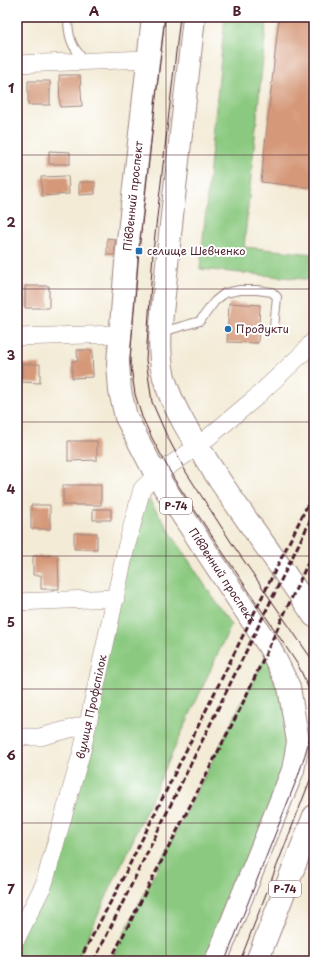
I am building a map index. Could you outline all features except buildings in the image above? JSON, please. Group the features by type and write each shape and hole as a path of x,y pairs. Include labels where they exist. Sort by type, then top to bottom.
{"main road":[{"name":"Південний проспект","path":"153,17 127,250 118,363 120,391 126,417 156,475 270,648 288,687 298,742 294,770 216,961"},
{"path":"194,17 168,254 161,332 160,364 166,387 178,413 198,446 314,616"},
{"name":"Р-74","path":"257,961 314,816"}],"street":[{"path":"17,64 148,59"},
{"path":"17,337 120,334"},
{"name":"вулиця Профспілок","path":"17,938 44,884 82,751 126,548 142,489 156,475 198,446 254,399 304,352 314,340"},
{"path":"17,602 116,598"},
{"path":"17,738 40,736 88,724"}],"lane":[{"path":"68,17 72,44 81,56 88,61"},
{"path":"161,332 200,321 215,301 225,293 240,290 272,292 277,297 274,327"}],"green space":[{"path":"225,17 267,17 244,247 314,254 314,280 200,269"},
{"path":"142,489 231,625 77,961 17,961 17,938 44,884"},
{"path":"270,648 298,742 216,961 110,961"}],"tram line":[{"path":"165,17 139,251 130,360 135,394 142,417 174,479 298,665 309,690 312,712 312,723 308,745 298,776 225,961"},
{"path":"180,17 153,252 146,360 152,402 166,434 186,472 233,545 314,664"},
{"path":"240,961 314,770"}],"railway":[{"path":"79,961 117,890 314,492"},
{"path":"94,961 314,513"},
{"path":"110,961 240,709 314,550"}],"place":[{"name":"селище Шевченко","path":"139,251"},
{"name":"Продукти","path":"228,329"}]}
